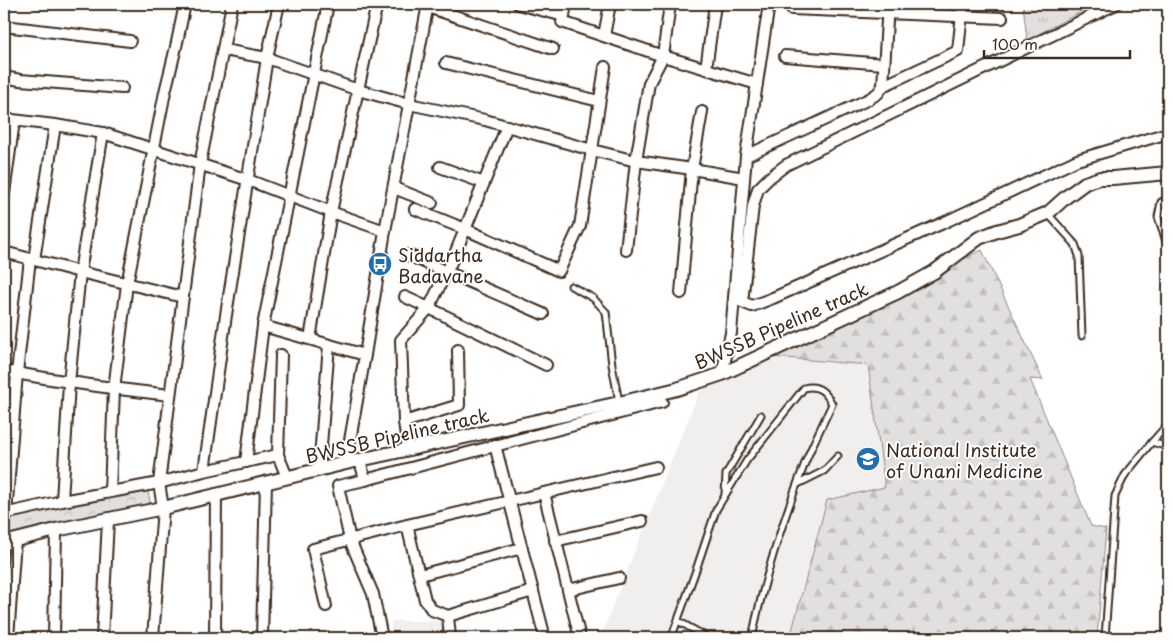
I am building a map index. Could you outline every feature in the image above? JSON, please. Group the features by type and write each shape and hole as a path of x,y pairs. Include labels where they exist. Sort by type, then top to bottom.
{"street":[{"path":"110,492 114,389 127,284 164,92 185,4"},
{"path":"153,638 163,508 159,483 200,164 232,4"},
{"path":"204,471 267,58 279,4"},
{"path":"246,462 263,326 328,4"},
{"path":"310,339 331,212 377,4"},
{"path":"522,4 564,16"},
{"path":"566,4 562,22 662,56 757,84"},
{"path":"604,36 610,4"},
{"path":"626,250 636,161 649,83 662,56 670,4"},
{"path":"706,69 715,4"},
{"path":"722,374 732,333 746,156 769,4"},
{"path":"882,86 958,50 963,4"},
{"path":"1116,4 786,165 769,178 758,189 753,206 742,302 752,306 773,298 943,223 1076,160 1168,133"},
{"path":"346,463 386,231 428,5 553,49"},
{"path":"746,156 869,99 878,93 882,86 890,7"},
{"path":"792,9 890,7 962,16 1002,18"},
{"path":"4,26 130,41"},
{"path":"224,50 267,58 358,90 409,104 485,120 636,161 744,178"},
{"path":"785,56 884,64"},
{"path":"446,63 599,101"},
{"path":"415,209 465,229 559,272 580,226 605,67"},
{"path":"4,78 122,88"},
{"path":"681,293 692,169 702,112"},
{"path":"4,193 9,120 103,133 248,180 386,231"},
{"path":"55,125 32,259 16,373 5,514 159,483 278,455"},
{"path":"408,450 404,422 401,340 429,308 447,272 507,126"},
{"path":"62,501 69,383 80,272 103,133"},
{"path":"440,167 484,183"},
{"name":"BWSSB Pipeline track","path":"9,542 56,530 163,508 346,463 669,391 722,374 898,292 922,280 972,243 988,234 1048,214 1079,187 1092,180 1168,173"},
{"path":"394,188 432,203"},
{"path":"4,252 183,297"},
{"path":"408,255 544,314"},
{"path":"405,298 546,365"},
{"path":"263,326 365,355"},
{"path":"319,470 329,344"},
{"path":"404,422 459,405 458,350"},
{"path":"281,355 278,455 287,478"},
{"path":"4,371 69,383 170,395"},
{"path":"382,638 373,594 350,540 338,486 662,402"},
{"path":"495,445 543,630"},
{"path":"360,460 365,480"},
{"path":"326,606 313,549 656,467"},
{"path":"262,638 266,483"},
{"path":"544,493 580,638"},
{"path":"215,638 216,494"},
{"path":"102,638 108,520"},
{"path":"556,541 642,521"},
{"path":"407,525 427,604 432,610 448,616 533,591"},
{"path":"54,638 56,530"},
{"path":"8,638 9,542"},
{"path":"420,575 522,548"},
{"path":"568,590 619,578"},
{"path":"448,616 450,638"}],"lane":[{"path":"1168,199 1162,202 1158,217 1168,247"},
{"path":"1048,214 1075,244 1079,256 1082,336"},
{"path":"571,286 593,298 606,312 612,364 620,403"},
{"path":"672,636 716,510 747,460 804,388 815,387 824,391 832,404 806,462 784,521 760,600 752,638"},
{"path":"725,495 726,474 761,415"},
{"path":"1105,638 1115,496 1125,475 1168,424"},
{"path":"1152,442 1168,447"},
{"path":"797,485 824,471 838,456"},
{"path":"678,621 703,635 703,638"}],"shaded area":[{"name":"National Institute of Unani Medicine","path":"762,356 1030,379 1091,526 1106,529 1097,638 600,638 699,392"},
{"path":"391,621 443,621 444,638 391,638"}],"green space":[{"path":"1023,4 1096,4 1027,40"},
{"path":"982,250 1043,380 1030,379 1091,526 1106,529 1097,638 790,638 827,500 885,487 868,365 762,356"},
{"path":"147,487 151,506 4,538 4,518"}],"place":[{"name":"Siddartha Badavane","path":"380,264"},
{"name":"National Institute of Unani Medicine","path":"868,459"}]}
